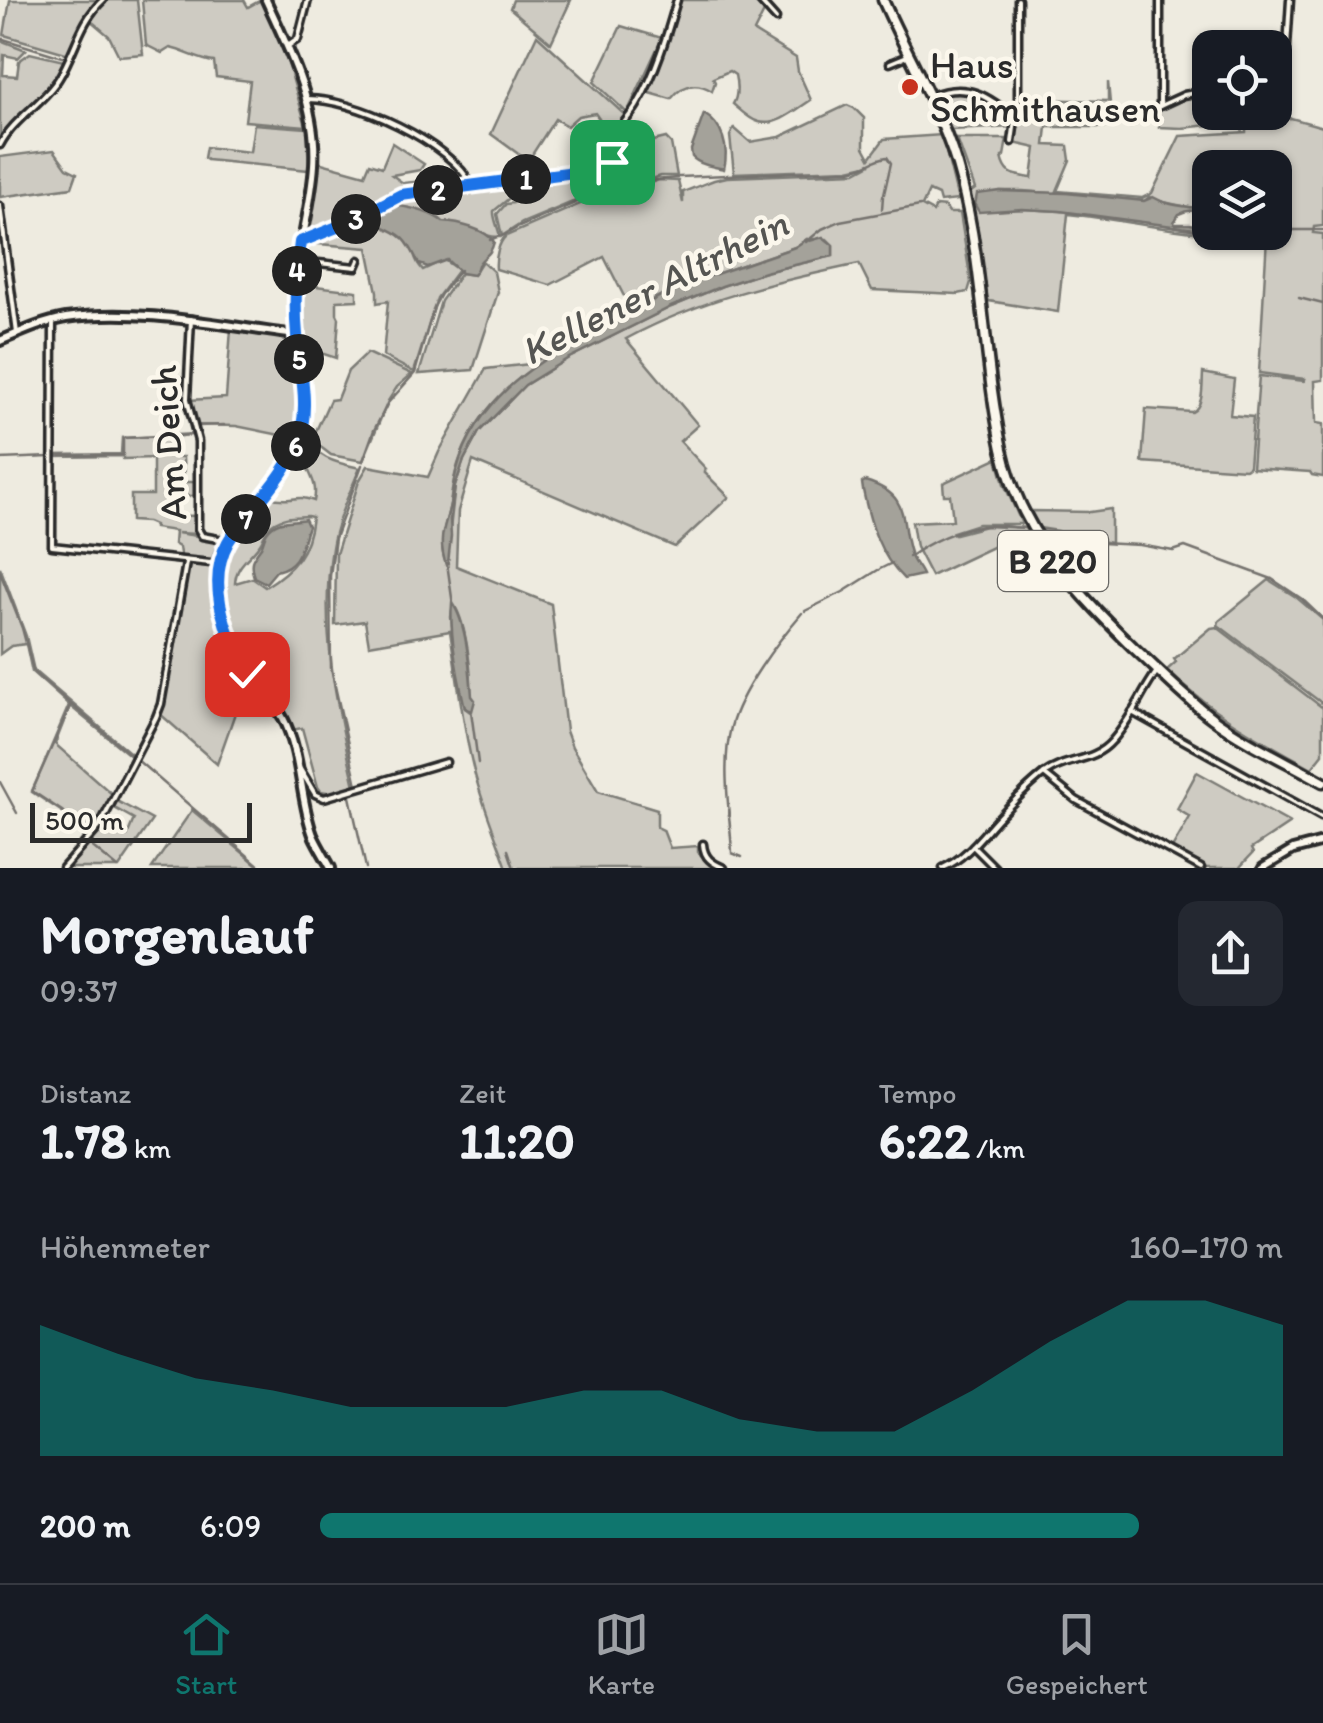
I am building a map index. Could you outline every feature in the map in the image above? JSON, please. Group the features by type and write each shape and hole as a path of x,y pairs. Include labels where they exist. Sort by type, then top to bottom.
{"main road":[{"name":"B 220","path":"883,0 930,96 962,182 996,420 1024,514 1053,562 1096,611 1158,670 1215,720 1323,782"}],"street":[{"path":"0,145 60,77 88,16 103,0"},
{"path":"266,0 288,46 305,98 312,136 314,162 300,242 295,308 302,426 284,472 229,541 220,564 219,600 247,674 283,717 313,834 331,868"},
{"path":"288,46 298,39 308,0"},
{"path":"300,242 401,195 608,165 615,154 617,134 637,106 654,69 677,0"},
{"path":"759,0 776,19"},
{"path":"1012,142 1018,88 1018,0"},
{"path":"1160,0 1160,106"},
{"path":"1288,30 1290,0"},
{"path":"890,63 910,55"},
{"path":"930,96 946,90 968,90 1000,106 1016,120"},
{"path":"1130,123 1192,93"},
{"path":"305,98 329,100 399,126 452,160 472,186"},
{"path":"0,206 17,334"},
{"path":"298,261 356,268 358,260"},
{"path":"0,341 53,321 82,316 191,320 297,335"},
{"name":"Am Deich","path":"191,320 187,399 198,441 198,530 202,536 229,541"},
{"path":"53,321 52,546 220,564"},
{"path":"63,868 99,827 161,704 187,561"},
{"path":"943,868 973,846 1044,774 1068,762 1096,756 1114,740 1158,670"},
{"path":"1132,712 1323,818"},
{"path":"298,764 316,794 324,798 446,762"},
{"path":"1044,774 1076,800 1201,868"},
{"path":"1263,868 1280,856 1323,842"},
{"path":"702,844 709,860 724,868"},
{"path":"973,846 995,868"}],"shaded area":[{"path":"10,0 100,0 87,12 69,54 4,35"},
{"path":"105,0 137,0 143,54 119,56 109,36 89,19"},
{"path":"142,0 244,0 248,7 261,0 284,49 306,126 245,121 250,81 216,77 214,62 170,48 162,53 146,45"},
{"path":"513,0 571,0 551,43 510,8"},
{"path":"679,0 756,0 765,10 754,32 796,58 811,100 766,123 752,119 733,104 736,82 729,71 713,78 712,91 690,86 671,99 646,92"},
{"path":"621,26 662,38 627,113 594,82"},
{"path":"537,35 626,116 611,136 595,113 578,116 567,126 555,119 528,161 491,134"},
{"path":"0,40 26,50 18,58 4,55 3,75 17,76 19,61 30,53 65,63 51,85 0,141"},
{"path":"1108,82 1110,127 1047,127 1045,145 1068,146 1070,160 1057,191 1142,198 1152,193 1180,136 1292,130 1292,118 1323,127 1323,226 1314,227 1313,233 1323,234 1323,380 1315,381 1316,423 1323,424 1323,477 1310,472 1252,468 1259,376 1305,379 1259,373 1266,250 1292,250 1292,150 1192,150 1192,208 1149,197 1145,201 1023,191 1000,191 975,203 979,211 1060,211 1192,229 1068,214 1058,312 989,301 975,216 971,215 967,195 975,189 957,139 1007,139 1002,157 1006,168 1032,178 1036,148 1014,143 1019,120 1027,121 1028,115 1034,115 1035,99 1108,101"},
{"path":"958,90 999,107 1013,127 951,130 937,98"},
{"path":"1192,95 1192,127 1159,127 1158,109"},
{"path":"847,105 864,118 864,147 870,158 884,139 942,135 958,200 940,202 938,195 929,191 922,206 933,212 936,206 945,207 949,213 960,213 971,282 968,292 872,290 859,264 711,302 626,339 698,425 680,441 729,497 675,547 473,461 458,511 456,566 551,604 566,731 598,791 657,809 657,827 663,830 670,848 698,846 698,852 708,863 719,868 507,868 472,763 450,631 369,645 365,621 335,625 336,554 359,481 368,466 428,477 486,369 530,364 630,308 604,257 550,285 496,269 498,251 506,236 610,191 629,190 659,180 678,181 683,203 683,192 727,177 856,172 871,164 849,169 734,173 730,136 734,128 750,142 780,137","holes":["807,239 827,239 833,245 833,256 765,272 671,307 567,359 525,385 479,432 464,460 455,486 446,564 444,531 456,471 465,446 478,423 512,384 554,353 654,299 795,247","453,603 468,656 469,711 458,674"]},
{"path":"704,114 716,124 723,138 724,169 692,157"},
{"path":"254,124 307,128 309,170 204,158 206,147 250,152"},
{"path":"666,138 671,143 677,176 611,186 522,223 502,236 497,214 532,184 608,167 615,159 618,144 637,145"},
{"path":"392,143 424,164 420,170 392,175 403,183 446,179 448,188 398,195 338,228 304,236 318,162 365,175 370,163 382,167"},
{"path":"54,150 67,168 77,173 72,187 0,197 0,157"},
{"path":"531,180 494,211 500,237 400,206 379,217 377,224 398,232 408,241 423,270 444,260 458,270 437,298 414,372 383,356 388,301 377,303 368,248 307,243 397,198"},
{"path":"1066,193 1144,201 1153,197 1192,208 1192,211 1179,214 1174,222 1192,224 1192,229 1060,211 979,212 975,205 977,194"},
{"path":"397,206 478,230 490,237 492,247 473,275 461,273 447,260 428,267 419,264 404,239 377,224 379,217"},
{"path":"823,237 833,245 833,256 765,272 671,307 567,359 525,385 479,432 464,460 455,486 446,565 443,530 465,446 493,403 511,385 554,354 670,291 795,247 807,239"},
{"path":"482,261 494,272 498,292 473,370 419,374 441,301 461,273 473,275"},
{"path":"299,284 357,291 357,300 337,301 336,358 318,352 313,371 304,372 298,309"},
{"path":"231,329 292,339 299,388 295,438 236,426 195,425 188,400 226,398"},
{"path":"367,353 412,374 388,401 363,461 331,455 318,445 315,433 330,400 337,399 348,371"},
{"path":"1203,373 1234,379 1230,415 1253,417 1249,466 1245,469 1142,462 1146,409 1192,412 1200,401"},
{"path":"304,432 319,453 360,468 334,538 328,608 336,698 355,786 332,793 318,787 302,728 292,730 245,663 224,589 224,572 233,543 269,497 314,501 313,481 304,453 299,450","holes":["312,517 303,550 284,574 265,587 252,578 235,583 241,565 272,524 287,518"]},
{"path":"195,434 175,437 175,457 183,457 184,482 197,482 197,496 166,496 165,515 197,516 197,534 177,533 224,540 211,561 181,560 179,547 174,544 175,531 131,521 131,495 153,495 153,458 53,457 121,454 122,438"},
{"path":"997,458 1022,524 978,524 953,532 986,526 1025,528 1033,541 1009,550 1005,541 931,576 916,547 912,522 953,520 950,495 944,495 943,483"},
{"path":"862,483 890,493 897,501 911,556 922,575 904,579 888,560 869,514"},
{"path":"1111,509 1111,543 1073,541 1058,531 1039,528 1030,513 1090,512"},
{"path":"305,519 308,526 295,560 276,571 266,583 254,577 252,561 271,528"},
{"path":"192,563 215,564 213,584 218,612 243,680 217,764 159,713 187,567"},
{"path":"0,567 26,636 34,671 134,756 98,826 93,832 32,792 69,705 32,672 26,644 11,646 0,654","holes":["70,706 132,757 113,795 55,744"]},
{"path":"1269,580 1323,620 1323,704 1218,625"},
{"path":"452,603 467,647 475,700 472,711 465,708 457,670"},
{"path":"1217,627 1323,708 1323,754 1312,768 1218,712 1167,670 1176,662 1174,659"},
{"path":"1197,772 1290,823 1251,849 1253,853 1239,868 1204,868 1171,850 1190,817 1177,809"},
{"path":"115,800 152,820 119,868 65,868 99,829 106,834 113,829 127,836 134,819 111,806"},
{"path":"192,810 261,868 152,868"}],"waterway":[{"path":"0,38 62,57"},
{"path":"679,177 850,170 887,157 891,163 884,194"},
{"path":"502,236 605,190 677,178"},
{"path":"882,209 883,196"},
{"name":"Kellener Altrhein","path":"806,242 840,221 920,206"},
{"name":"Kellener Altrhein","path":"1292,230 1323,230"},
{"path":"490,240 499,236"},
{"path":"442,293 460,270"},
{"path":"363,461 388,403 415,373 441,294"},
{"path":"1299,298 1323,304"},
{"path":"197,432 198,426 224,425"},
{"path":"54,456 123,455 123,438 193,435"},
{"path":"0,459 50,457"},
{"path":"349,788 357,785 331,668 330,576 335,538 362,465"},
{"path":"909,557 964,529 1025,528"},
{"path":"1039,529 1054,531 1075,543 1140,545 1173,551 1185,547 1272,579 1323,619"},
{"name":"Kellener Altrhein","path":"447,563 453,605"},
{"path":"880,569 892,563"},
{"path":"805,611 878,570"},
{"path":"0,572 34,673 132,756"},
{"path":"742,857 732,853 726,774 731,727 751,682 802,613"},
{"path":"71,704 32,791 92,831"},
{"name":"Kellener Altrhein","path":"471,711 478,763"},
{"path":"136,759 262,868"},
{"path":"0,782 17,813"},
{"path":"349,792 366,868"},
{"path":"67,867 89,844 118,868"},
{"name":"Kellener Altrhein","path":"508,850 514,868"}],"place":[{"name":"Haus Schmithausen","path":"910,87"}],"route":[{"path":"247,674 219,600 220,564 237,529 284,472 302,426 295,308 300,242 401,195 597,169 612,162"}]}
